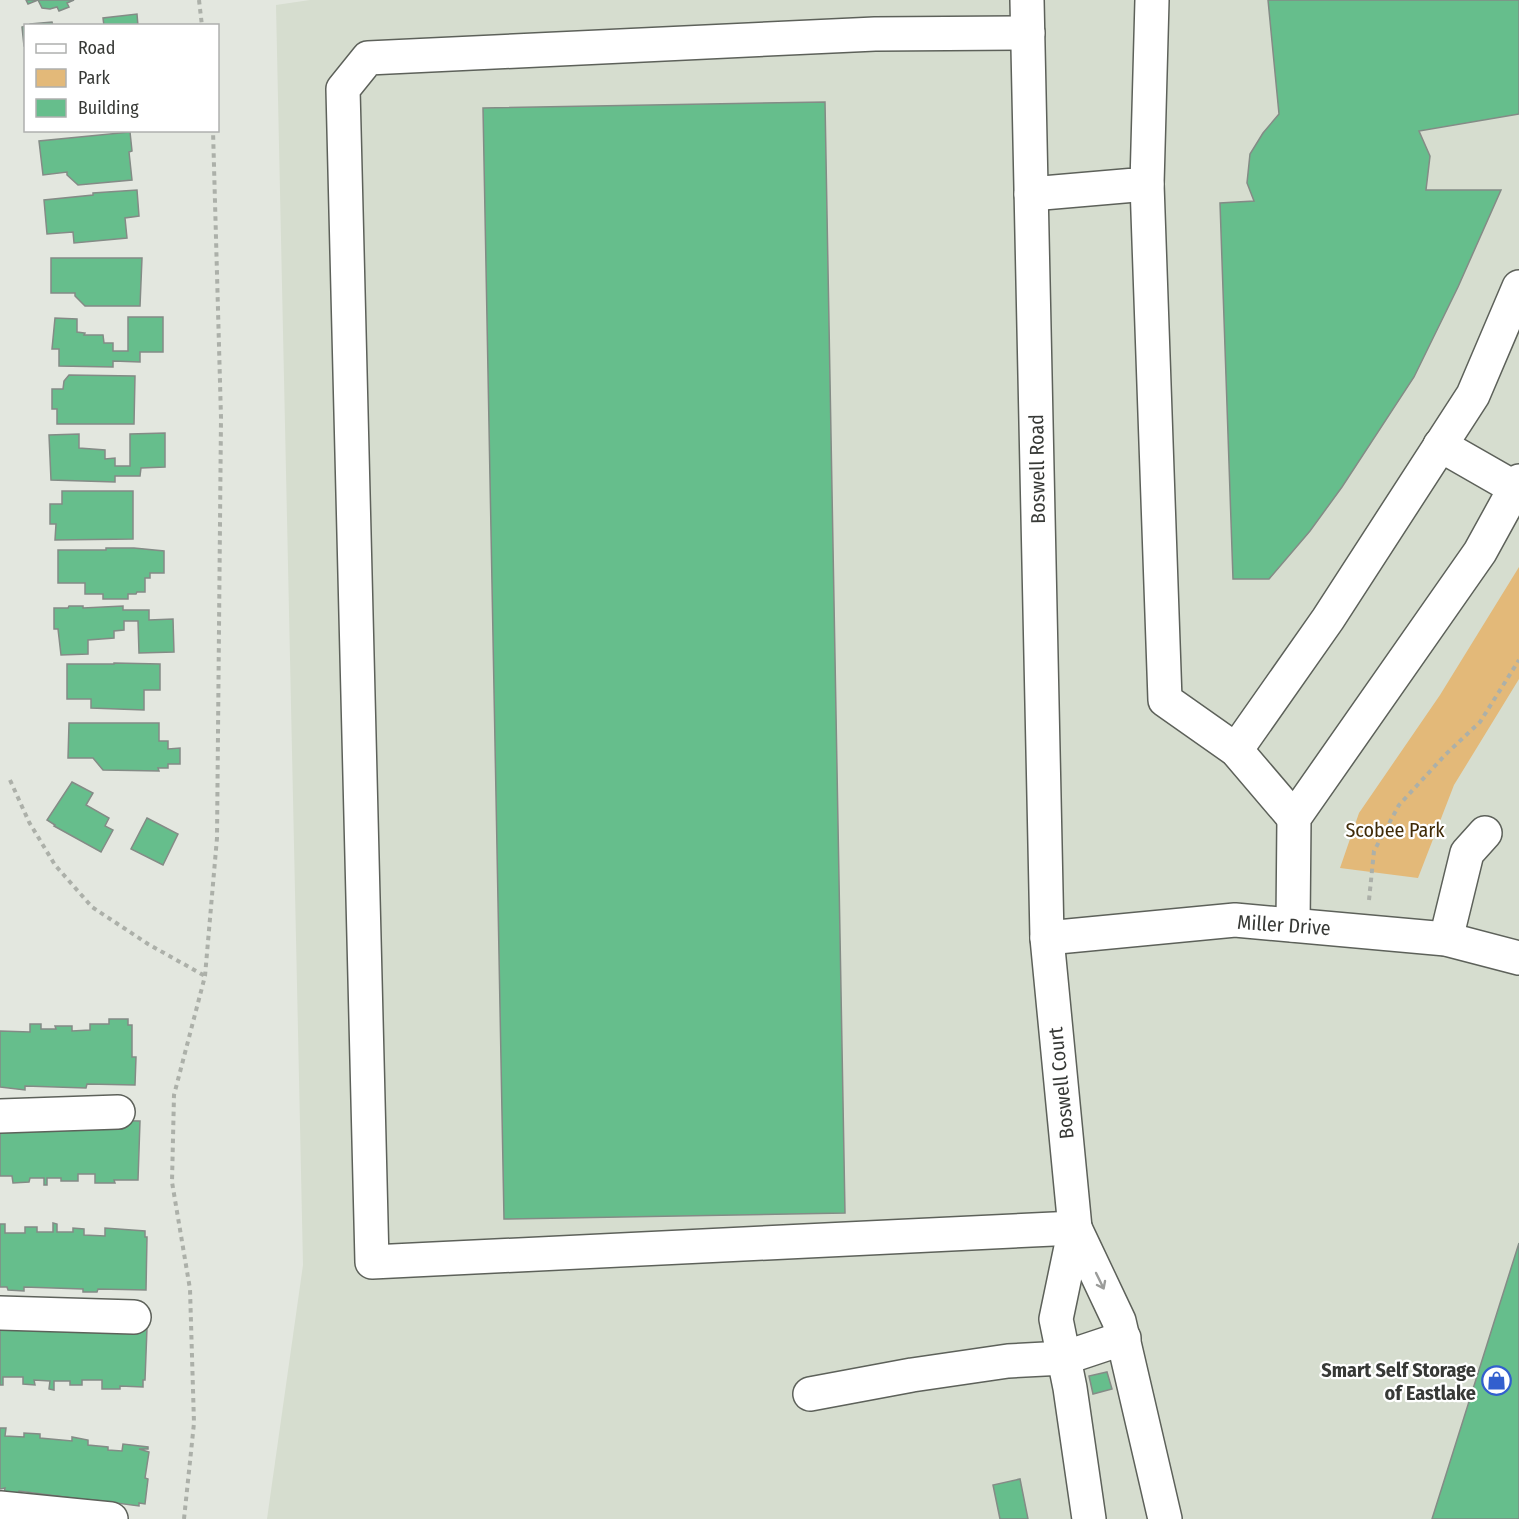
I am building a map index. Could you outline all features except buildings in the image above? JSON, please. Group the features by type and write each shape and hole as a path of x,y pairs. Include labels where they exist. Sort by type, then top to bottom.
{"street":[{"name":"Boswell Road","path":"1027,0 1047,938"},
{"path":"1152,0 1147,184 1165,700 1236,750 1294,818"},
{"path":"1028,33 874,34 368,58 343,89 372,1262 1075,1228"},
{"path":"1031,194 1147,184"},
{"path":"1236,750 1328,619 1473,394 1519,287"},
{"path":"1293,925 1294,818 1480,552 1517,484 1440,446"},
{"path":"1446,939 1467,853 1485,833"},
{"name":"Miller Drive","path":"1047,938 1235,920 1446,939 1519,958"},
{"name":"Boswell Court","path":"1047,938 1075,1228"},
{"path":"0,1116 118,1112"},
{"path":"1075,1228 1119,1321 1165,1519"},
{"path":"1075,1228 1056,1318 1089,1519"},
{"path":"0,1313 134,1317"},
{"path":"810,1394 1008,1360 1064,1358 1124,1338"},
{"path":"0,1508 111,1519"}],"path":[{"path":"199,0 202,24"},
{"path":"184,1519 194,1423 190,1290 172,1182 174,1095 205,976 217,838 220,418 213,132"},
{"path":"1365,932 1374,852 1400,805 1445,755 1480,722 1519,660"},
{"path":"10,780 29,822 55,866 92,907 148,944 205,976"}],"shaded area":[{"path":"310,0 1519,0 1519,1519 267,1519 303,1265 276,5"}],"green space":[{"name":"Scobee Park","path":"1519,567 1519,679 1454,785 1418,878 1340,868 1359,813 1440,695"}],"place":[{"name":"Smart Self Storage of Eastlake","path":"1497,1381"}]}
